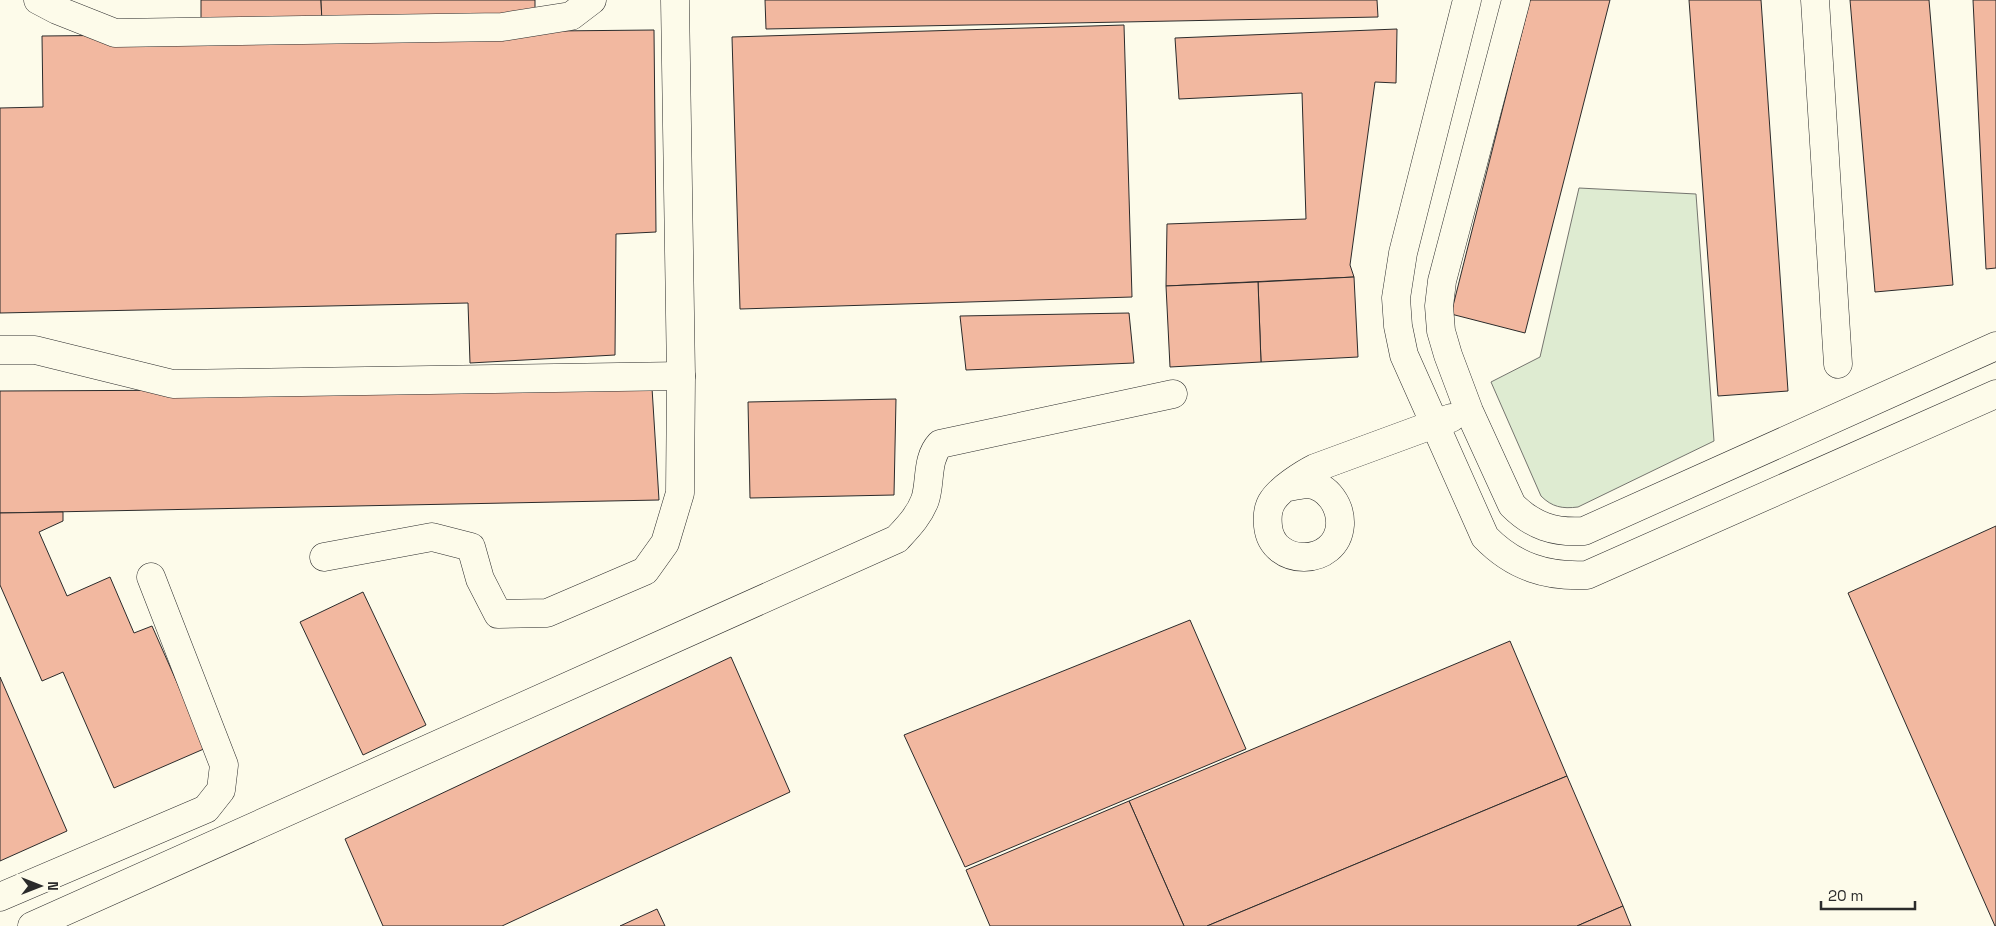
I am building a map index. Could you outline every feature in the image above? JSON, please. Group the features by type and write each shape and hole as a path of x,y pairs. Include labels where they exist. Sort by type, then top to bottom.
{"street":[{"path":"38,0 57,10 115,33 502,27 571,16 592,0"},
{"path":"324,557 432,537 471,546 480,579 498,614 547,613 645,571 665,544 680,493 681,376 674,0"},
{"path":"1467,0 1403,253 1396,298 1398,326 1404,355 1485,537 1496,549 1524,566 1544,573 1566,576 1587,575 1996,394"},
{"path":"1516,0 1442,281 1439,306 1441,331 1469,411 1512,505 1534,524 1565,532 1584,531 1996,346"},
{"path":"1815,0 1838,364"},
{"path":"0,350 35,350 173,384 681,376"},
{"path":"32,926 897,539 914,521 925,500 933,452 940,444 1173,394"},
{"path":"1289,487 1297,478 1314,468 1469,411"},
{"path":"1687,484 1705,523"},
{"path":"0,897 206,809 221,790 224,764 151,577"}],"green space":[{"path":"1579,188 1696,194 1714,441 1578,507 1567,508 1553,505 1541,496 1491,382 1540,357"}],"building":[{"path":"201,0 321,0 322,23 201,26"},
{"path":"321,0 535,0 535,18 322,23"},
{"path":"765,0 1377,0 1378,17 766,29"},
{"path":"1530,0 1610,0 1525,333 1451,314"},
{"path":"1689,0 1761,0 1788,391 1718,396"},
{"path":"1850,0 1929,0 1953,285 1875,292"},
{"path":"1973,0 1996,0 1996,268 1986,269"},
{"path":"1124,25 1132,297 740,309 732,37"},
{"path":"1397,29 1396,83 1375,82 1350,265 1354,277 1166,286 1167,224 1306,219 1302,93 1179,99 1175,38"},
{"path":"654,30 656,232 616,234 615,355 470,363 468,303 0,313 0,108 43,107 42,36"},
{"path":"1354,277 1358,357 1261,362 1258,282"},
{"path":"1258,282 1261,362 1170,367 1166,286"},
{"path":"1129,313 1134,363 966,370 960,316"},
{"path":"652,388 659,500 0,513 0,391"},
{"path":"896,399 894,495 750,498 748,402"},
{"path":"63,512 63,521 39,532 67,596 110,577 134,633 152,626 206,748 114,788 63,672 42,681 0,585 0,513"},
{"path":"1996,526 1996,926 1995,926 1848,593"},
{"path":"363,592 426,725 363,755 300,622"},
{"path":"1190,620 1246,749 965,867 904,735"},
{"path":"1510,641 1567,776 1207,926 1184,926 1129,801"},
{"path":"731,657 790,792 502,926 383,926 345,839"},
{"path":"0,677 67,831 0,861"},
{"path":"1567,776 1623,906 1577,926 1207,926"},
{"path":"1129,801 1184,926 990,926 966,870"},
{"path":"1623,906 1631,926 1577,926"},
{"path":"657,909 665,926 620,926"}]}
